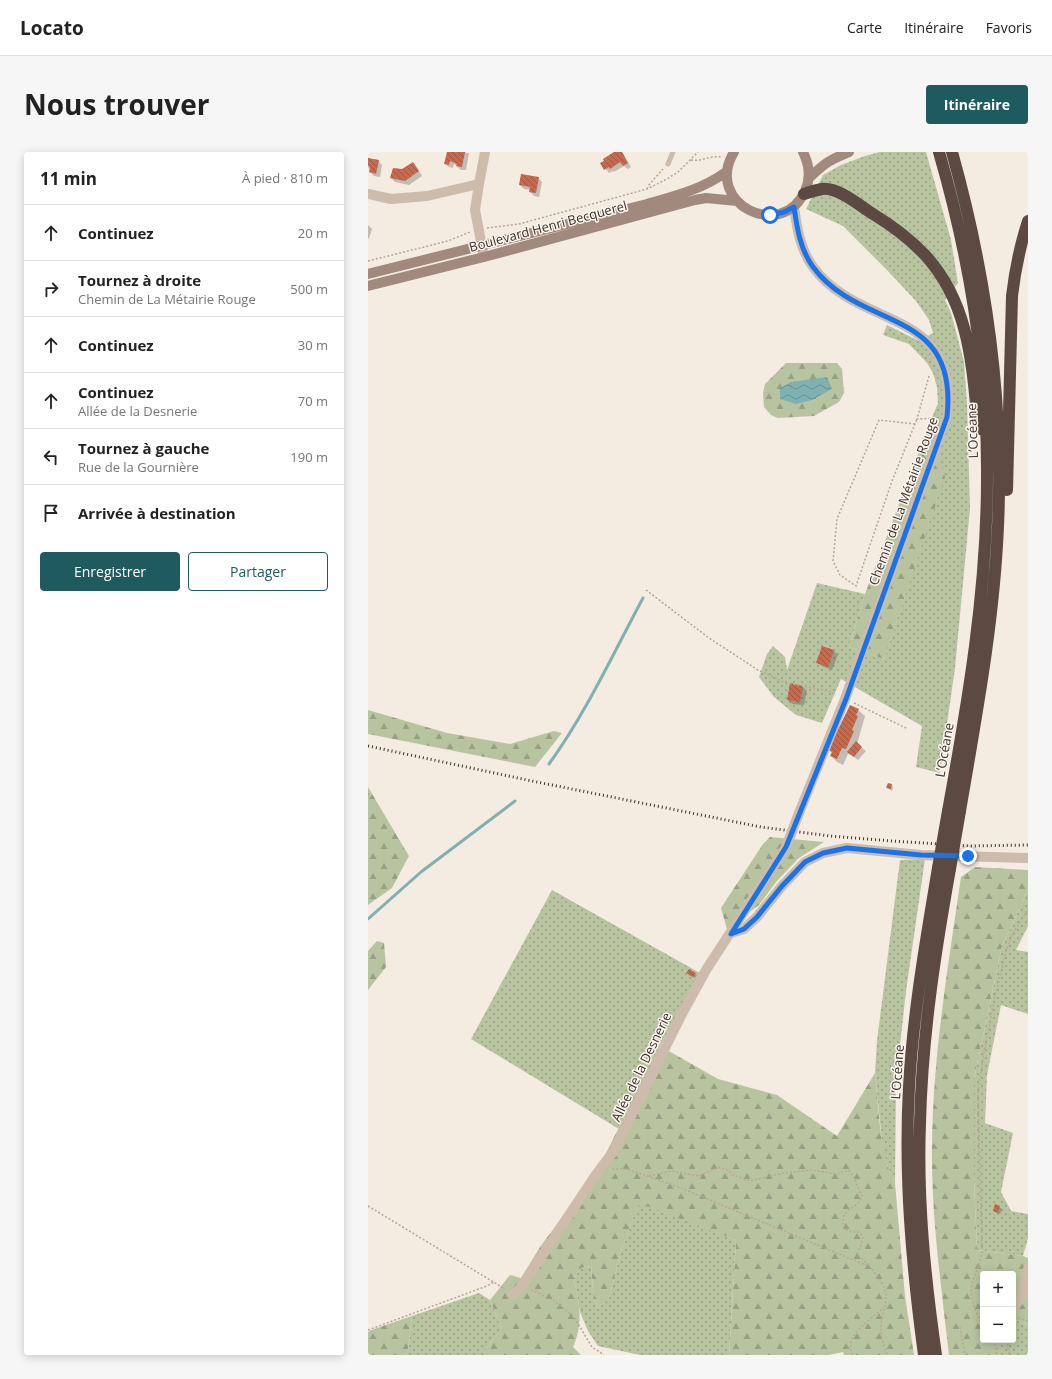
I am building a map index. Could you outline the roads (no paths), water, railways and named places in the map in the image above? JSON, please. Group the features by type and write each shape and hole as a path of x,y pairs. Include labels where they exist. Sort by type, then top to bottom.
{"highway":[{"name":"L’Océane","path":"936,1355 922,1225 920,1123 922,1080 927,1016 937,943 948,811 969,689 979,615 985,545 987,486 987,445 980,354 971,286 957,218 939,152"},
{"name":"L’Océane","path":"924,1355 915,1285 909,1212 908,1106 916,1014 923,959 944,868 960,811 987,648 992,607 999,492 997,409 989,322 976,249 952,152"},
{"path":"804,194 822,189 832,189 843,194 909,240 937,269 954,297 961,314 971,358 978,425 987,445"},
{"path":"998,528 1006,508 1012,296 1015,266 1028,221"}],"main road":[{"path":"731,156 726,172 730,190 737,201 749,211 763,215 777,214 794,207 804,194 809,178 809,168 807,159 803,152"},
{"path":"809,178 823,164 833,158 849,152"},
{"name":"Boulevard Henri Becquerel","path":"368,274 647,204 710,183 726,172"},
{"name":"Boulevard Henri Becquerel","path":"368,286 484,257 695,200 706,198 737,201"}],"street":[{"path":"484,257 475,210 478,184 485,152"},
{"path":"368,194 391,199 427,196 478,184"},
{"name":"Chemin de La Métairie Rouge","path":"786,847 846,699 947,417 949,394 946,374 936,353 930,345 912,329 857,304 824,279 813,267 802,244 796,226 794,207"},
{"name":"Allée de la Desnerie","path":"513,1295 522,1286 595,1176 613,1152 683,1012 706,970 731,934 786,847"},
{"path":"731,934 744,929 757,917 782,886 805,862 823,853 847,848 921,855 1028,858"},
{"path":"1014,1307 1022,1296 1028,1269"}],"lane":[{"path":"668,164 673,152"},
{"path":"368,279 381,275 392,268"}],"water":[{"path":"827,377 832,389 812,400 796,404 780,399 780,388 791,382"}],"waterway":[{"path":"549,764 587,704 643,598"},
{"path":"368,919 421,872 515,801"}],"railway":[{"path":"368,746 761,827 830,836 892,841 969,846 1028,845"}]}
